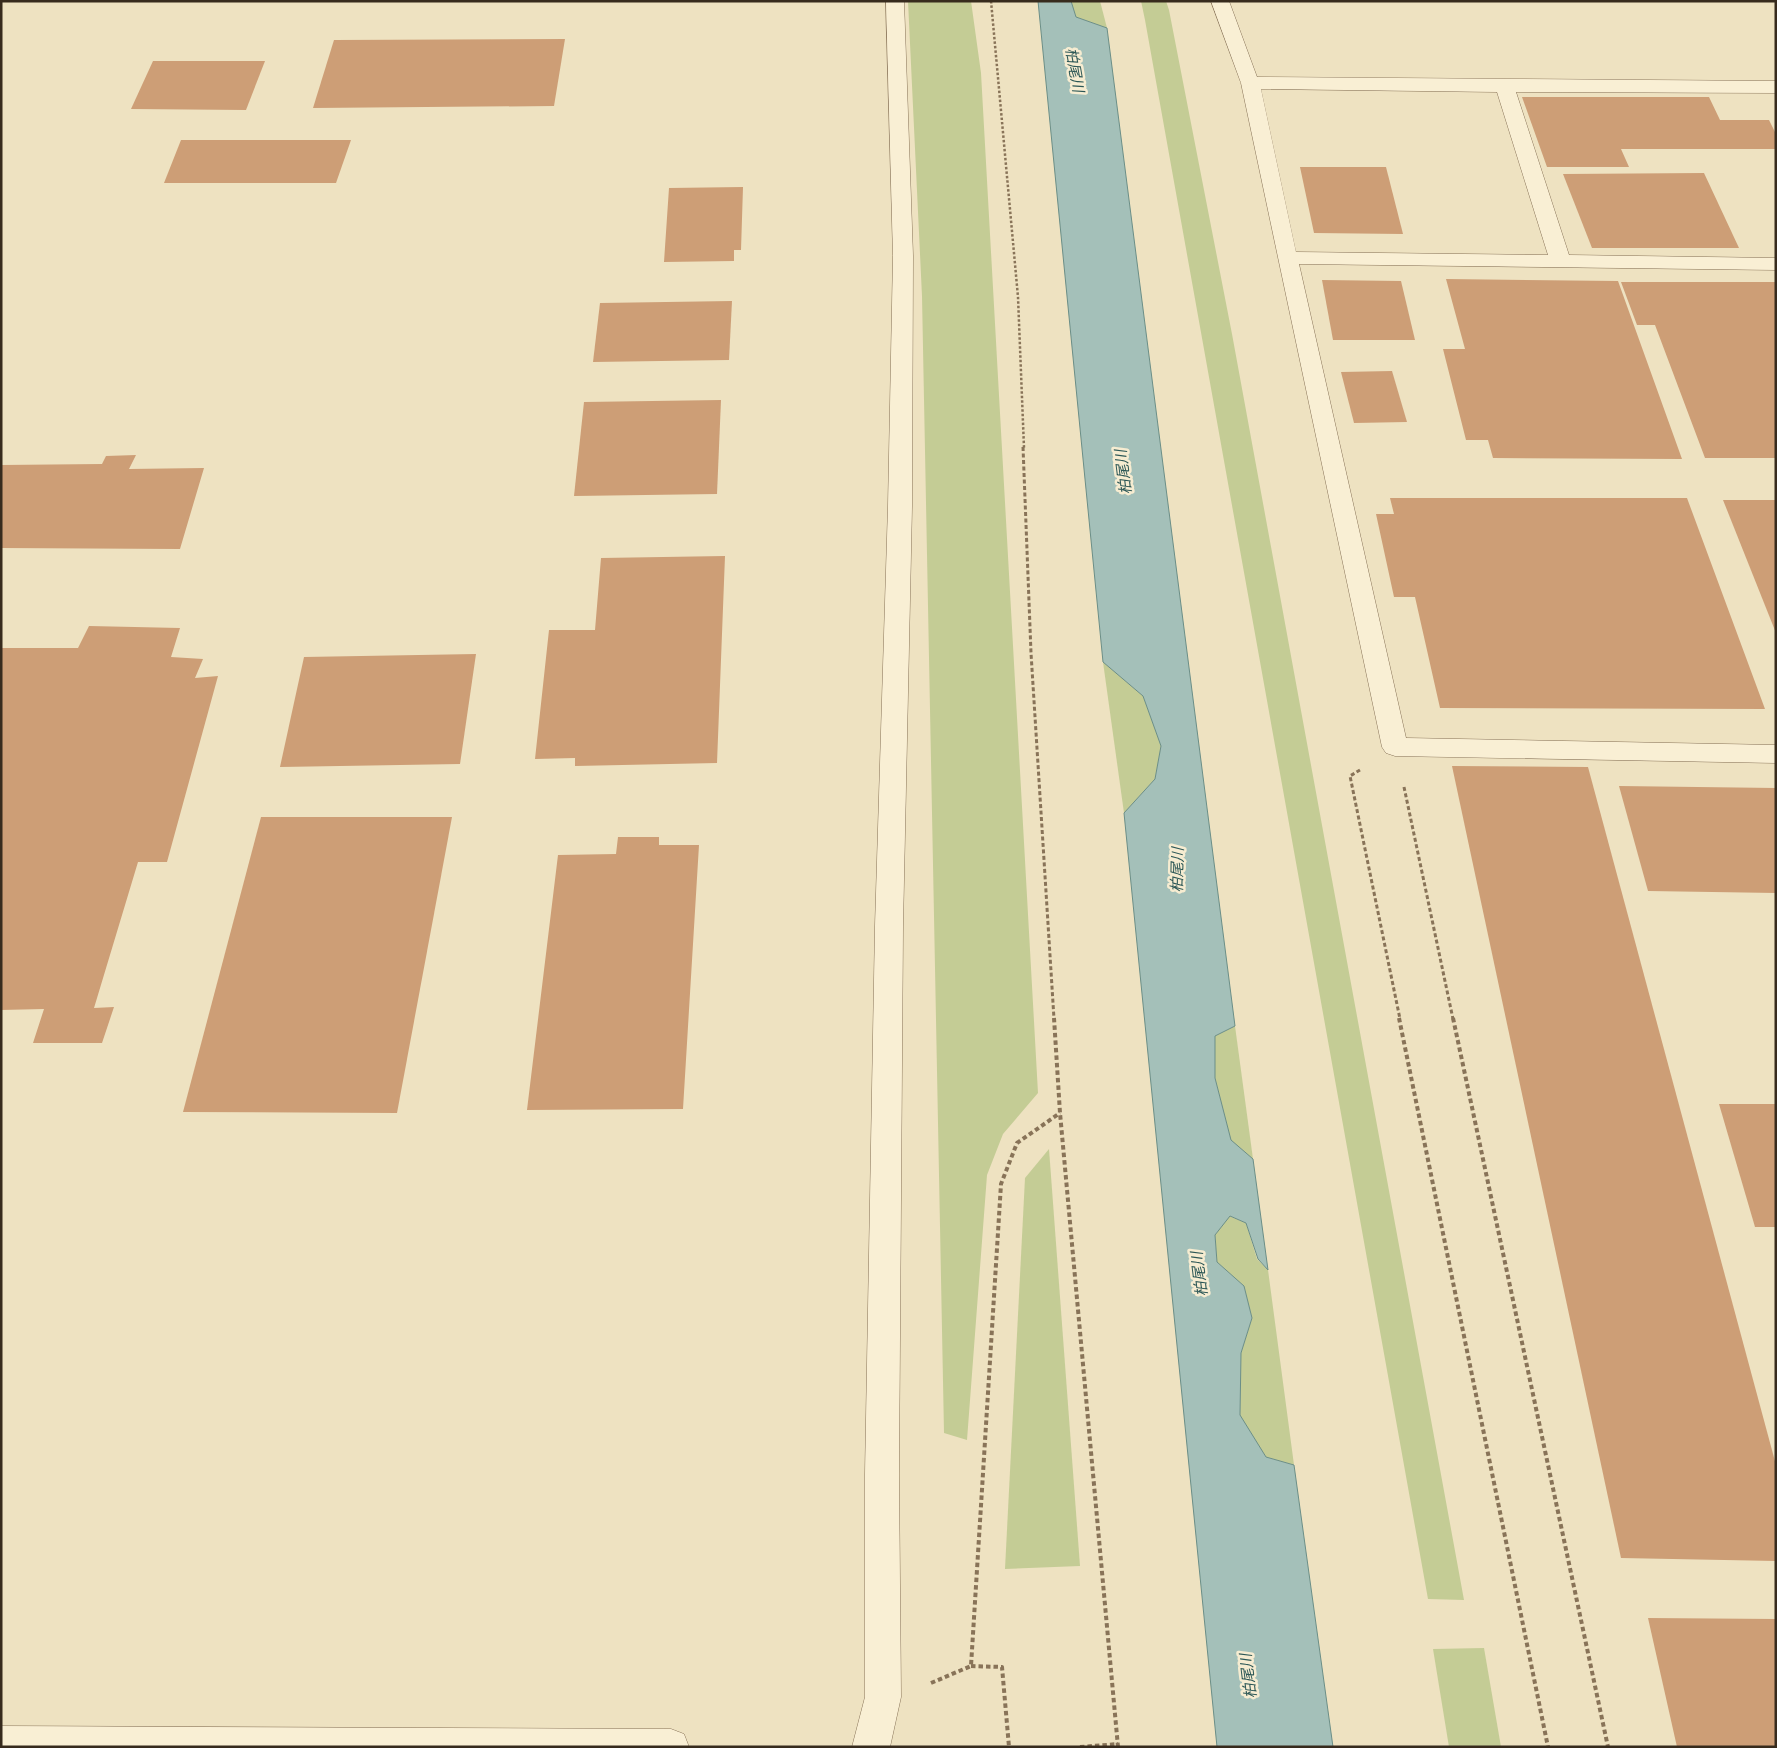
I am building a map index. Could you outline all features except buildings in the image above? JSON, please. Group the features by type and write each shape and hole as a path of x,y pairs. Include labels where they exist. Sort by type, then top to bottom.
{"street":[{"path":"871,1747 883,1697 882,1474 889,926 900,506 903,256 894,1"},
{"path":"1220,1 1250,83 1395,747 1776,754"},
{"path":"1250,83 1776,87"},
{"path":"1505,86 1561,262"},
{"path":"1287,258 1776,264"},
{"path":"1,1744 660,1746"}],"path":[{"path":"991,1 1018,297 1031,653 1060,1113 1118,1746 1080,1747"},
{"path":"1395,747 1608,1747"},
{"path":"1350,776 1548,1747"},
{"path":"970,1666 1001,1184 1017,1143 1060,1113"},
{"path":"929,1683 970,1666 1002,1667 1009,1747"}],"green space":[{"path":"908,1 971,1 981,73 1038,1093 1003,1134 987,1175 967,1440 944,1433 922,296"},
{"path":"1071,1 1100,1 1107,28 1076,17"},
{"path":"1141,1 1166,1 1169,10 1232,334 1464,1600 1428,1599"},
{"path":"1103,662 1143,696 1161,746 1155,779 1124,813"},
{"path":"1235,1026 1253,1159 1231,1141 1215,1078 1215,1036"},
{"path":"1049,1149 1080,1566 1005,1569 1025,1178"},
{"path":"1229,1216 1246,1223 1257,1259 1268,1270 1294,1465 1266,1457 1240,1416 1241,1353 1252,1318 1244,1286 1217,1262 1215,1235"},
{"path":"1484,1648 1501,1747 1449,1747 1433,1649"}],"water":[{"name":"柏尾川","path":"1038,1 1071,1 1076,17 1107,28 1235,1026 1215,1036 1215,1078 1231,1140 1253,1159 1268,1270 1258,1259 1246,1223 1230,1216 1215,1235 1217,1262 1244,1286 1252,1318 1241,1353 1240,1415 1266,1457 1294,1465 1333,1747 1217,1747 1124,813 1155,779 1161,746 1143,696 1103,662"}]}
